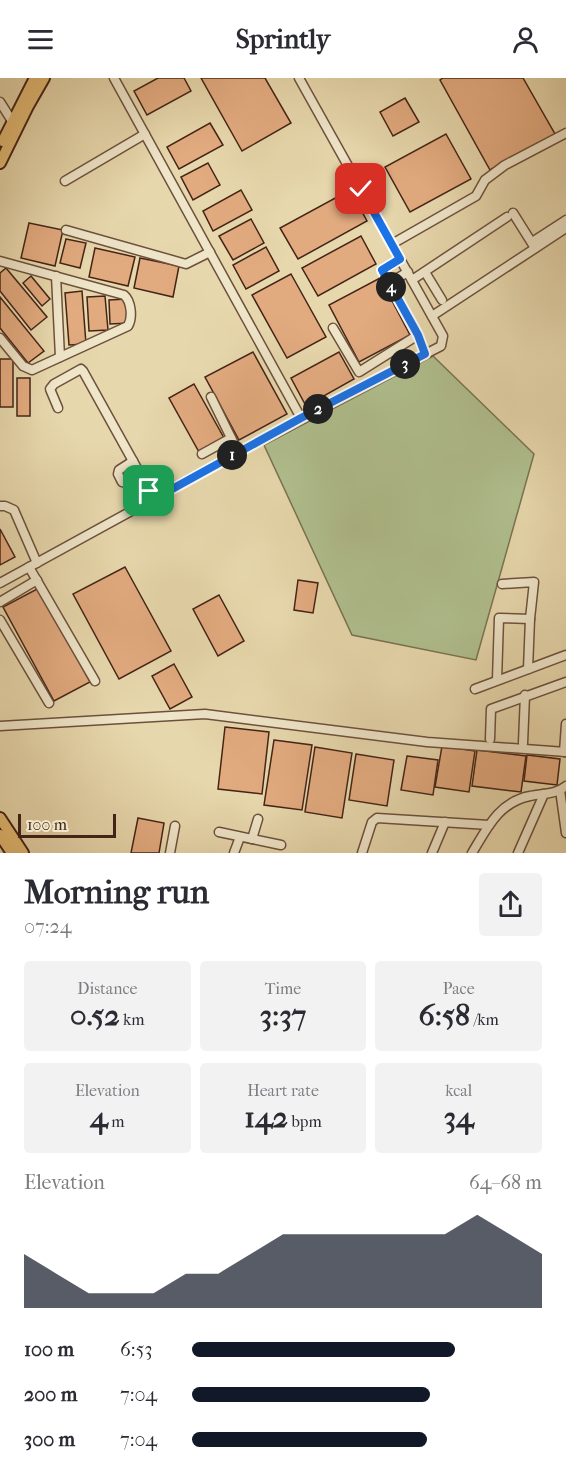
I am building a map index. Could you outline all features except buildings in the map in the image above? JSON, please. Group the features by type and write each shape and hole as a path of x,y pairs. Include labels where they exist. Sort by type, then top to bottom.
{"main road":[{"path":"0,147 35,78"},
{"path":"0,163 44,78"},
{"path":"0,818 23,853"},
{"path":"0,835 12,853"}],"street":[{"path":"114,78 301,418"},
{"path":"0,583 301,418 441,346 443,336 299,78"},
{"path":"0,102 12,120"},
{"path":"392,244 476,196 484,180 505,165 566,133"},
{"path":"65,180 145,134"},
{"path":"389,283 425,272 510,215 534,245"},
{"path":"432,316 550,234 566,220"},
{"path":"550,234 566,228"},
{"path":"66,230 186,264 210,252"},
{"path":"400,259 382,270 418,335 425,354"},
{"path":"0,261 124,295 129,299 131,321 128,326 32,370 23,366 0,338"},
{"path":"425,272 442,300"},
{"path":"56,276 60,357"},
{"path":"333,328 359,372 418,335"},
{"path":"58,408 50,388 81,369 154,499"},
{"path":"211,397 238,452"},
{"path":"202,454 231,438"},
{"path":"133,461 118,470 118,474 122,482 126,483 140,475"},
{"path":"0,506 14,510 37,580 95,681"},
{"path":"0,602 37,580"},
{"path":"502,584 534,582 528,669"},
{"path":"497,680 499,618 530,619"},
{"path":"0,620 48,704"},
{"path":"475,689 566,656"},
{"path":"490,739 490,709 566,682"},
{"path":"523,743 525,695"},
{"path":"0,726 205,714 427,742 565,752 566,724"},
{"path":"472,853 500,810 518,799 563,788 566,833"},
{"path":"518,853 544,794"},
{"path":"362,853 372,822 377,818 489,825"},
{"path":"252,839 258,819"},
{"path":"432,853 445,822"},
{"path":"170,853 175,826"},
{"path":"219,832 281,845"},
{"path":"234,853 240,837"}],"green space":[{"path":"433,356 534,454 476,660 352,635 264,445"}],"route":[{"path":"149,491 154,499 301,418 425,354 419,343 418,335 382,270 400,259 361,189"}]}
